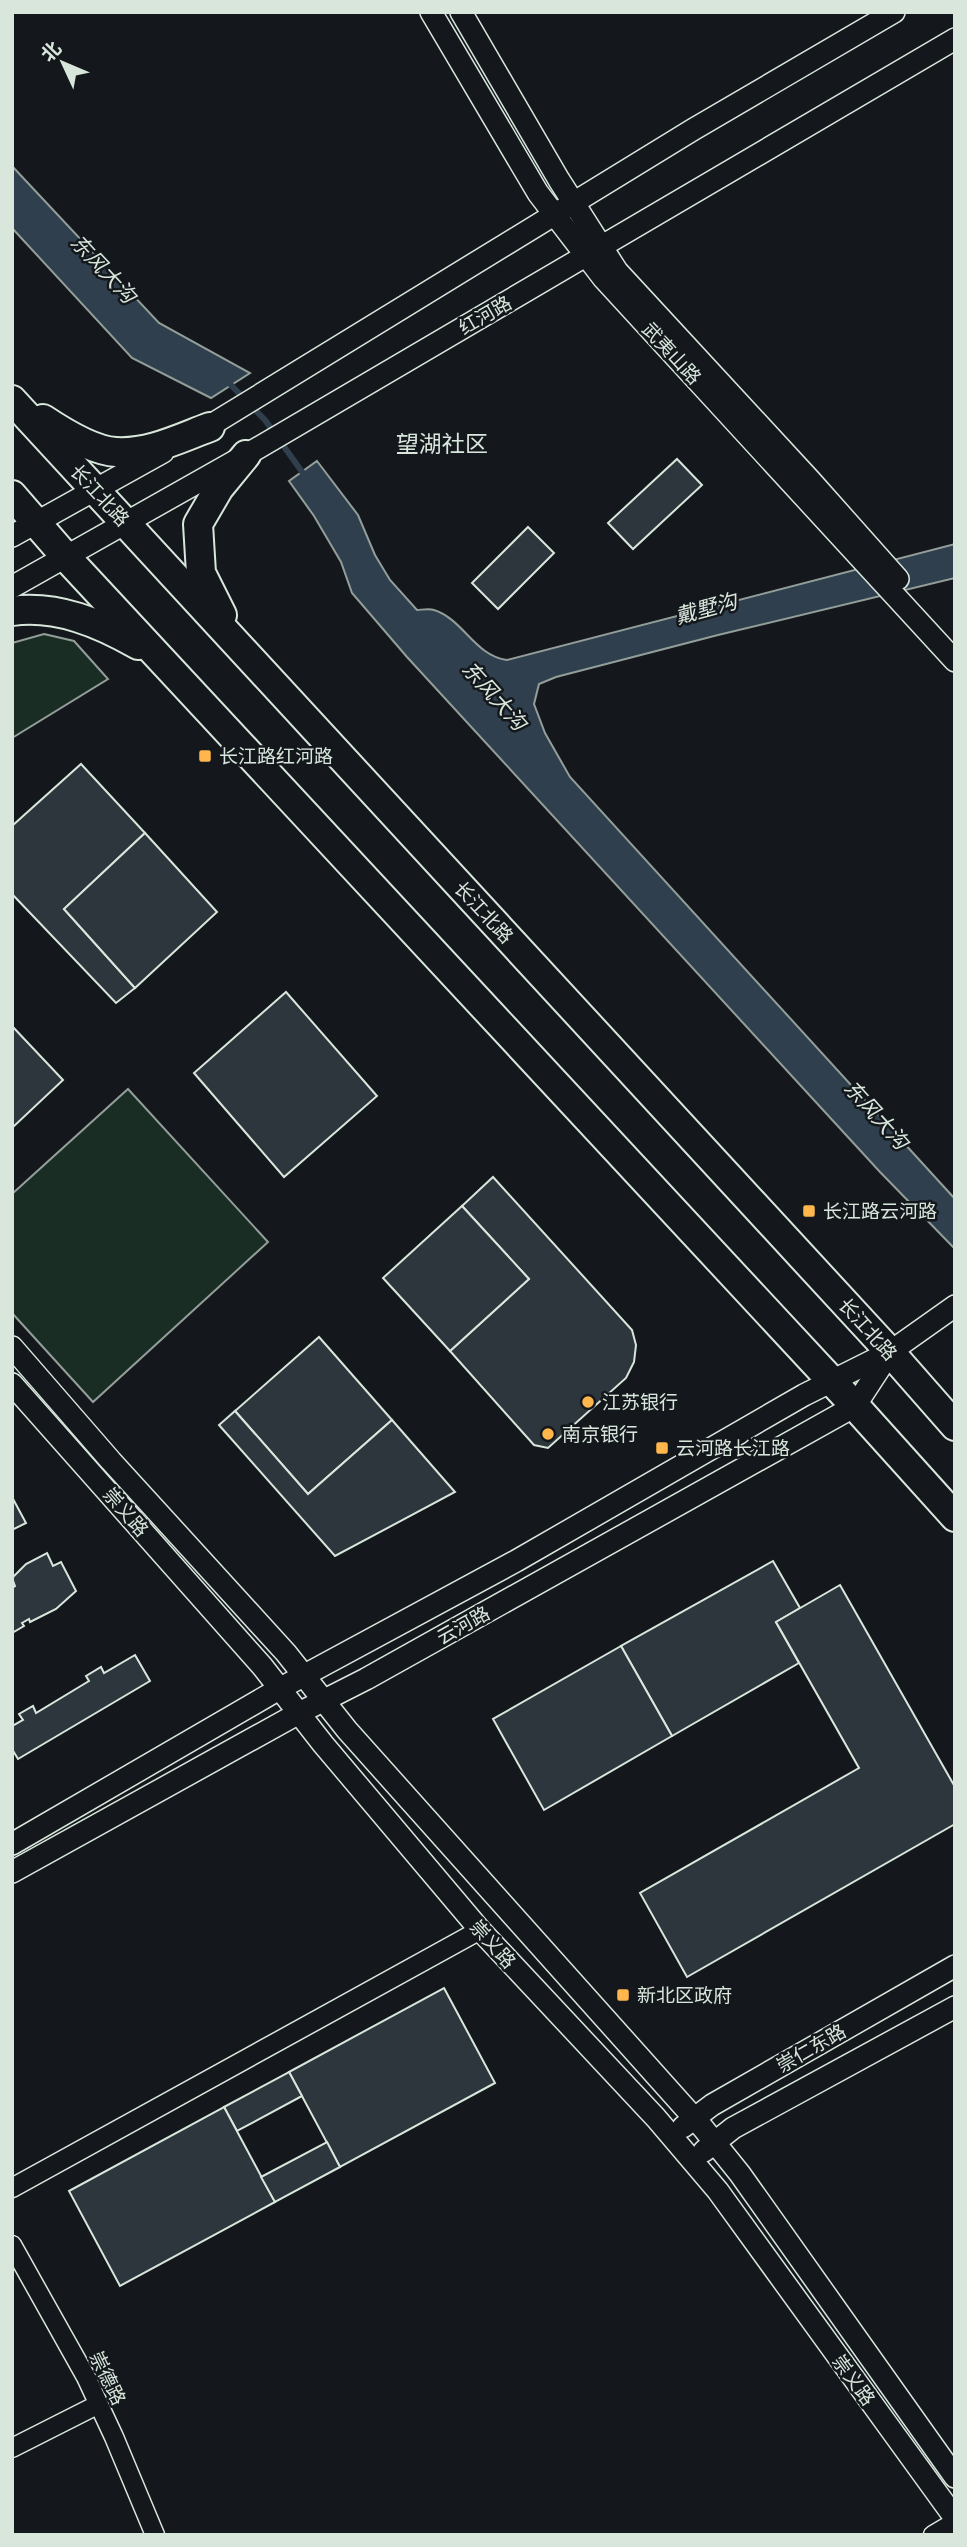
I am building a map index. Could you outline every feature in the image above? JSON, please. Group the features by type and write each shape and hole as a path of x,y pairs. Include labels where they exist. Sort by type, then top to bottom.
{"main road":[{"path":"12,400 71,437 115,452 158,447 210,427"},
{"name":"长江北路","path":"12,400 890,1352 955,1426"},
{"path":"236,643 201,573 198,524 219,488 246,455"},
{"path":"12,495 24,529 65,556 832,1381 955,1517"},
{"path":"12,611 69,614 109,628 161,659"}],"street":[{"name":"武夷山路","path":"431,12 538,193 555,215 617,271 906,599 955,661"},
{"name":"武夷山路","path":"461,12 574,203 594,251"},
{"path":"24,529 210,427 694,129 894,12"},
{"name":"红河路","path":"12,587 246,455 955,38"},
{"name":"武夷山路","path":"906,599 955,640"},
{"name":"云河路","path":"12,1844 279,1689 516,1561 832,1381 890,1352 955,1306"},
{"name":"崇义路","path":"12,1347 111,1461 286,1653 323,1700 715,2143 740,2174 955,2477"},
{"name":"云河路","path":"12,1872 299,1713 378,1673 855,1406 890,1352"},
{"name":"崇义路","path":"12,1384 262,1666 480,1930 718,2191 955,2520"},
{"path":"12,2188 480,1930"},
{"name":"崇仁东路","path":"670,2136 712,2105 955,1966"},
{"name":"崇仁东路","path":"691,2161 733,2128 955,2007"},
{"name":"崇德路","path":"12,2245 86,2377 155,2535"},
{"path":"12,2448 97,2405"},
{"path":"933,2535 955,2520"}],"green space":[{"path":"44,634 74,641 108,679 12,738 12,643"},
{"path":"128,1089 268,1242 93,1402 12,1313 12,1194"}],"water":[{"path":"12,166 159,323 250,373 211,398 132,358 12,228"},
{"name":"戴墅沟","path":"317,461 358,515 375,555 390,580 417,610 432,609 444,615 486,652 507,660 955,544 955,578 556,677 539,684 534,704 545,733 570,777 955,1199 955,1249 880,1172 407,657 352,593 341,562 314,516 289,481"}],"building":[{"path":"677,459 702,485 633,549 608,523"},
{"path":"528,527 554,553 498,609 472,583"},
{"path":"81,764 145,833 64,909 135,988 116,1003 12,894 12,826"},
{"path":"145,833 217,912 135,988 64,909"},
{"path":"286,992 377,1096 284,1177 194,1073"},
{"path":"12,1026 63,1080 12,1128"},
{"path":"493,1177 632,1330 636,1345 634,1362 626,1378 548,1448 534,1445 450,1351 529,1279 462,1206"},
{"path":"462,1206 529,1279 450,1351 383,1278"},
{"path":"319,1337 392,1420 308,1494 235,1411"},
{"path":"235,1411 308,1494 392,1420 455,1492 335,1556 219,1425"},
{"path":"12,1497 26,1523 12,1530"},
{"path":"47,1553 53,1566 61,1562 76,1591 56,1609 30,1622 29,1619 22,1623 24,1626 12,1633 12,1588 15,1586 12,1578 26,1564"},
{"path":"773,1561 800,1608 776,1622 799,1663 672,1736 621,1646"},
{"path":"840,1585 955,1787 955,1824 687,1977 640,1893 859,1768 776,1622"},
{"path":"621,1646 672,1736 544,1810 493,1719"},
{"path":"135,1655 150,1681 18,1759 12,1749 12,1726 23,1720 19,1714 33,1706 36,1713 89,1681 86,1676 101,1667 104,1673"},
{"path":"444,1988 495,2083 340,2167 289,2072"},
{"path":"289,2072 302,2096 237,2131 224,2107"},
{"path":"224,2107 275,2202 120,2286 69,2191"},
{"path":"327,2142 340,2167 275,2202 261,2177"}],"waterway":[{"name":"东风大沟","path":"228,382 265,420 305,476"}],"place":[{"name":"长江路红河路","path":"205,756"},
{"name":"长江路云河路","path":"809,1211"},
{"name":"江苏银行","path":"588,1402"},
{"name":"南京银行","path":"548,1434"},
{"name":"云河路长江路","path":"662,1448"},
{"name":"新北区政府","path":"623,1995"}],"district":[{"name":"望湖社区","path":"442,444"}]}
